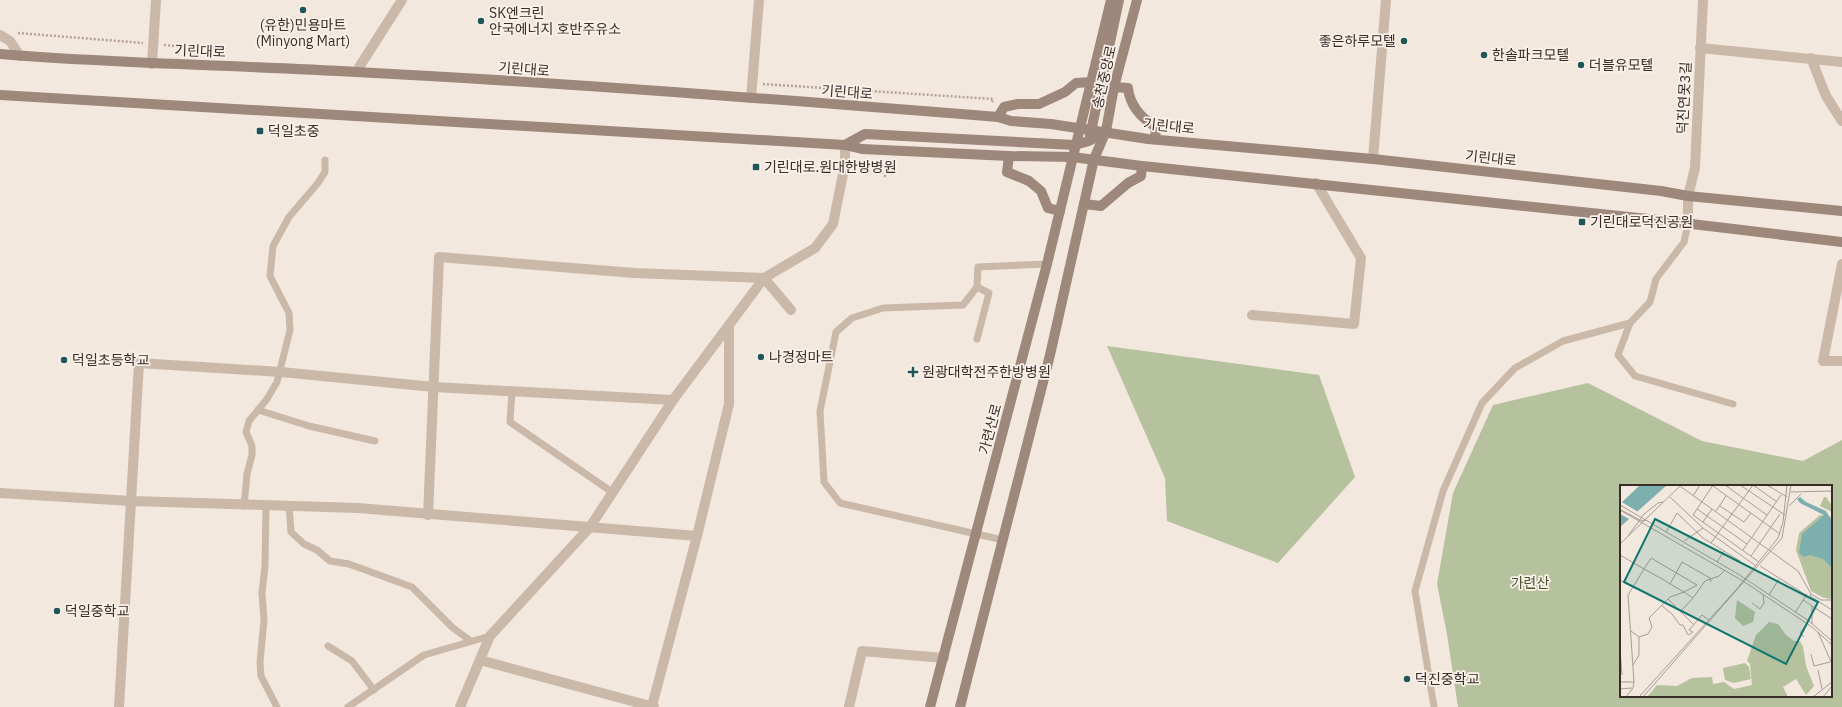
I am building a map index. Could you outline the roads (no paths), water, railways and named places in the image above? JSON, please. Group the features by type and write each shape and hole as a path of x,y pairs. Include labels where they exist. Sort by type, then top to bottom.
{"street":[{"path":"152,64 156,0"},
{"path":"356,72 402,0"},
{"path":"752,98 759,0"},
{"name":"송천중앙로","path":"1072,157 1111,0"},
{"path":"960,707 1050,356 1094,159 1089,141 1119,0"},
{"name":"송천중앙로","path":"1094,159 1106,131 1114,86 1137,0"},
{"path":"1373,159 1386,0"},
{"name":"덕진연못3길","path":"1688,196 1695,168 1703,0"},
{"path":"0,35 10,41 20,56"},
{"path":"1700,48 1842,62"},
{"name":"기린대로","path":"0,54 152,64 356,72 752,98 994,117 1012,121 1051,124 1155,139 1373,159 1661,191 1688,196 1842,211"},
{"path":"1810,58 1826,96 1842,121"},
{"path":"994,117 1004,107 1018,104 1039,104 1065,92 1076,83 1091,82"},
{"path":"1114,86 1128,88 1134,107 1143,119 1156,127 1155,139"},
{"path":"0,95 845,145 862,149 1009,156 1072,157 1142,166 1688,224 1842,242"},
{"path":"845,145 865,134 1075,145 1089,141 1106,131"},
{"path":"460,707 490,636 590,527 673,400 764,278 815,248 833,224 845,164 845,145"},
{"path":"1009,156 1007,172 1028,181 1041,191 1048,208 1060,212"},
{"name":"가련산로","path":"930,707 1048,264 1072,157"},
{"path":"1084,204 1101,206 1128,182 1141,176 1142,166"},
{"path":"1252,315 1354,324 1361,258 1316,184"},
{"path":"1688,196 1688,224"},
{"path":"428,515 439,257 634,273 764,278 791,310"},
{"path":"1842,264 1823,360 1842,361"},
{"path":"480,660 653,706 729,404 729,325"},
{"path":"119,707 139,363 281,372 434,387 673,400"},
{"path":"0,493 244,506 358,508 428,515 697,536"},
{"path":"849,707 862,651 944,658"}],"lane":[{"path":"244,506 247,474 252,446 246,432 249,421 268,399 281,372 290,330 289,313 270,276 273,246 289,216 326,172 325,160"},
{"path":"1688,224 1684,242 1656,279 1650,302 1630,323 1618,355 1634,376 1733,404"},
{"path":"1003,540 976,535 840,502 824,482 820,411 836,332 852,318 883,308 963,305 977,287 978,267 1048,264"},
{"path":"977,287 989,293 977,339"},
{"path":"1434,707 1415,591 1443,491 1482,402 1515,368 1563,341 1630,323"},
{"path":"512,391 510,422 612,492"},
{"path":"258,410 309,426 375,441"},
{"path":"266,506 265,566 262,593 264,620 260,662 261,676 277,707"},
{"path":"289,506 291,532 304,544 317,550 330,561 349,564 412,587 453,628 471,641"},
{"path":"348,707 424,655 490,636"},
{"path":"328,646 352,661 374,690"}],"place":[{"name":"(유한)민용마트 (Minyong Mart)","path":"303,10"},
{"name":"SK엔크린 안국에너지 호반주유소","path":"481,21"},
{"name":"좋은하루모텔","path":"1404,41"},
{"name":"한솔파크모텔","path":"1484,55"},
{"name":"더블유모텔","path":"1581,65"},
{"name":"덕일초중","path":"260,131"},
{"name":"기린대로.원대한방병원","path":"756,167"},
{"name":"기린대로덕진공원","path":"1582,222"},
{"name":"나경정마트","path":"761,357"},
{"name":"덕일초등학교","path":"64,360"},
{"name":"원광대학전주한방병원","path":"913,372"},
{"name":"덕일중학교","path":"57,611"},
{"name":"덕진중학교","path":"1407,679"}],"park label":[{"name":"가련산","path":"1530,583"}]}
